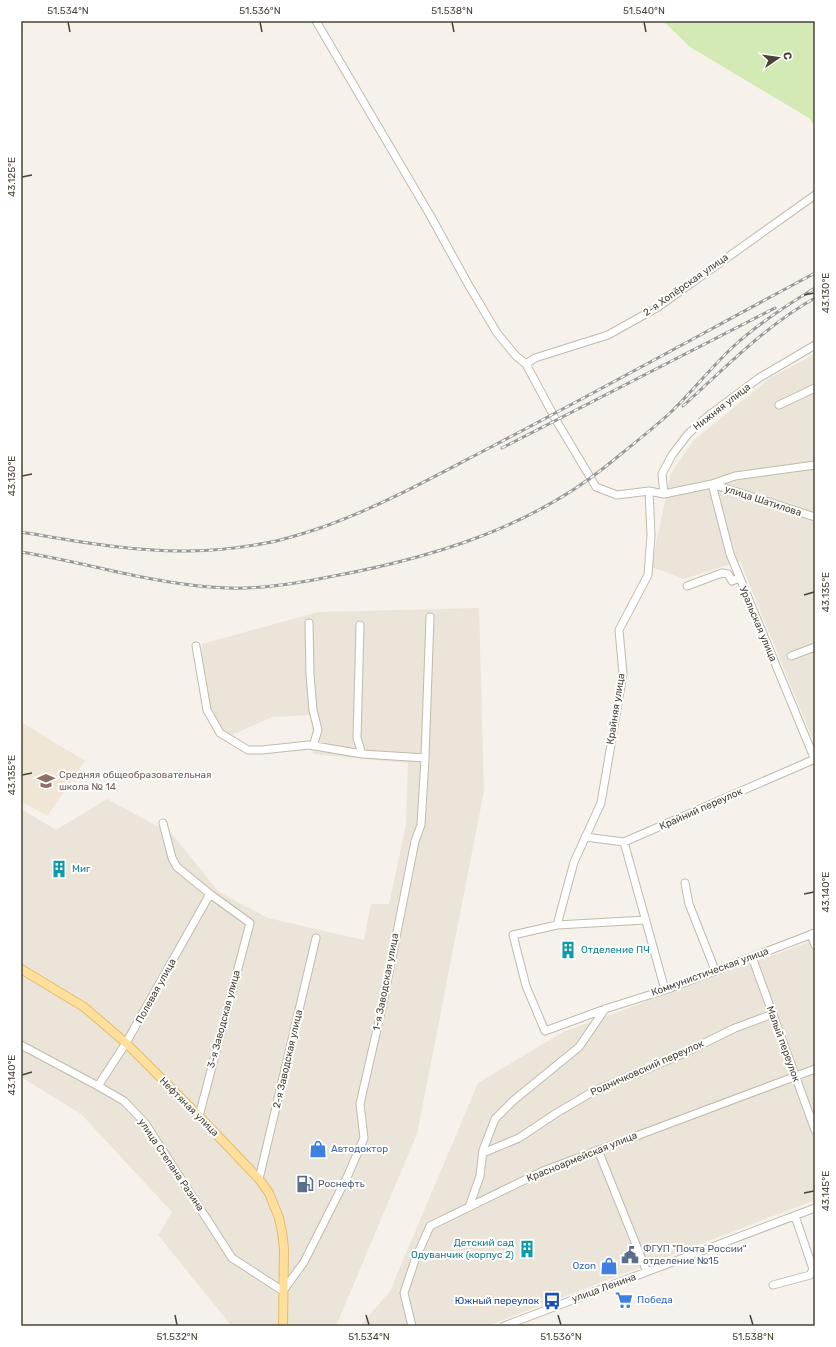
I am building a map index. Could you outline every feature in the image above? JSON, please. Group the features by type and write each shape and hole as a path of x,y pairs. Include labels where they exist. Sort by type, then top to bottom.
{"main road":[{"name":"Нефтяная улица","path":"21,969 84,1007 126,1043 259,1179 275,1205 282,1232 284,1248 283,1291"},
{"path":"283,1291 283,1326"}],"street":[{"path":"316,21 430,215 468,284 498,333 516,356 526,364 556,420 596,487 617,494 649,491 664,494"},
{"name":"2-я Хопёрская улица","path":"526,364 536,358 608,335 658,307 815,195"},
{"name":"Нижняя улица","path":"664,494 662,474 672,456 688,434 708,416 759,378 815,345"},
{"path":"779,405 815,388"},
{"name":"улица Шатилова","path":"664,494 712,484 735,476 815,465"},
{"name":"улица Шатилова","path":"712,484 815,517"},
{"name":"Уральская улица","path":"712,484 730,554 815,760"},
{"name":"Крайняя улица","path":"557,925 574,862 601,803 623,674 619,630 648,575 651,534 649,491"},
{"path":"687,586 722,573 728,574 732,581 739,578"},
{"name":"1-я Заводская улица","path":"283,1291 304,1262 348,1175 364,1138 360,1104 383,1003 415,841 420,825 425,758 430,618"},
{"path":"309,623 310,675 313,710 318,730 313,746"},
{"path":"360,625 357,738 362,754"},
{"path":"196,646 207,710 220,733 248,750 262,750 303,745 362,754 425,758"},
{"path":"791,656 815,647"},
{"name":"Крайний переулок","path":"624,842 815,760"},
{"path":"163,823 172,858 177,866 210,894"},
{"path":"585,837 624,842 665,990"},
{"path":"685,883 689,904 715,970"},
{"name":"3-я Заводская улица","path":"199,1116 250,922 210,894"},
{"name":"Полевая улица","path":"98,1086 126,1043 210,894"},
{"path":"557,925 646,920"},
{"name":"Коммунистическая улица","path":"557,925 513,935 526,986 545,1031 605,1009 665,990 813,934"},
{"path":"813,934 815,945"},
{"name":"2-я Заводская улица","path":"259,1179 316,938"},
{"name":"Малый переулок","path":"752,957 815,1130"},
{"path":"469,1208 480,1176 483,1150 495,1119 514,1100 579,1048 605,1009"},
{"name":"Родничковский переулок","path":"483,1153 519,1138 592,1092 682,1054 735,1028 773,1014"},
{"name":"улица Степана Разина","path":"21,1046 124,1101 145,1123 232,1258 283,1291"},
{"name":"Красноармейская улица","path":"412,1326 404,1293 415,1260 430,1226 543,1171 815,1069"},
{"path":"598,1150 647,1272"},
{"name":"улица Ленина","path":"504,1326 815,1208"},
{"path":"772,1285 810,1275 813,1269 795,1216"}],"shaded area":[{"path":"815,354 815,745 740,561 684,579 651,567 671,473 694,440 770,378"},
{"path":"479,608 484,791 417,1134 336,1326 226,1326 230,1324 158,1235 172,1212 81,1114 21,1077 21,809 56,830 107,799 172,834 219,892 268,918 364,940 371,904 389,904 406,825 408,763 313,754 311,715 272,717 225,738 200,691 202,644 318,612"},
{"name":"Средняя общеобразовательная школа № 14","path":"21,722 85,761 47,816 21,801"},
{"path":"815,940 815,1200 487,1326 360,1326 390,1291 478,1083 563,1032"}],"green space":[{"path":"663,21 815,21 815,126 809,118 690,47"}],"railway":[{"path":"21,532 125,548 188,551 217,550 246,546 280,540 320,528 364,511 428,480 815,273"},
{"path":"21,552 162,581 210,587 241,588 272,586 319,579 370,569 441,550 510,524 543,508 575,489 605,467 670,413 718,361 744,337 794,301 815,288"},
{"path":"683,406 762,334 779,321 815,298"},
{"path":"502,448 775,308"}],"place":[{"name":"Средняя общеобразовательная школа № 14","path":"46,781"},
{"name":"Миг","path":"59,869"},
{"name":"Отделение ПЧ","path":"568,950"},
{"name":"Автодоктор","path":"318,1149"},
{"name":"Роснефть","path":"305,1184"},
{"name":"Детский сад Одуванчик (корпус 2)","path":"527,1249"},
{"name":"ФГУП \"Почта России\" отделение №15","path":"630,1255"},
{"name":"Ozon","path":"609,1266"},
{"name":"Победа","path":"624,1300"},
{"name":"Южный переулок","path":"552,1301"}]}
